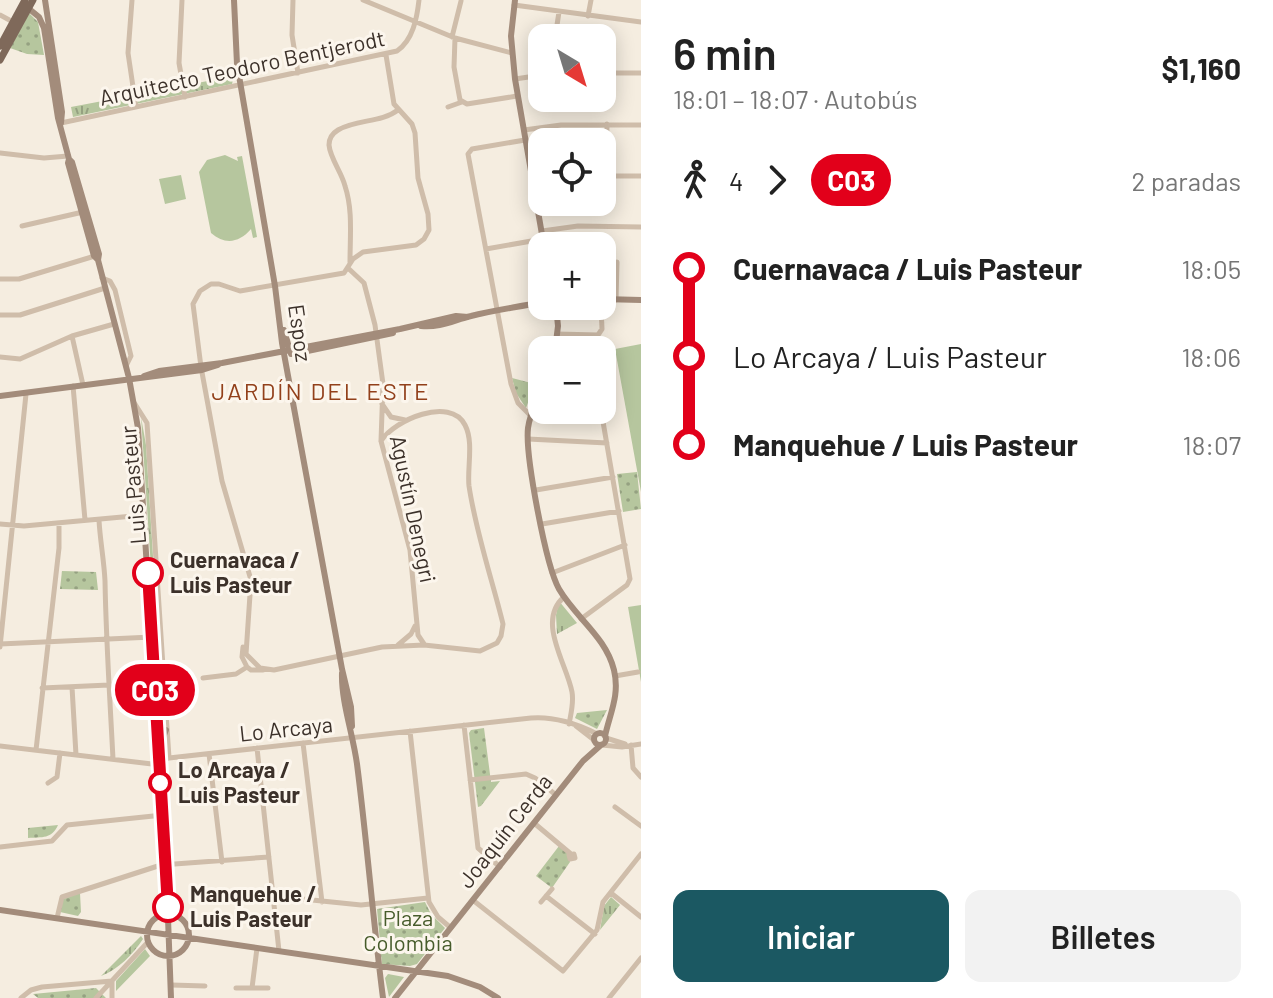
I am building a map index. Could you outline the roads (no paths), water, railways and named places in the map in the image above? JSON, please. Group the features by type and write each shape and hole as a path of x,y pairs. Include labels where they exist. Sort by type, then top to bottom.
{"main road":[{"path":"0,46 28,2"},
{"path":"0,60 28,2"},
{"path":"13,22 14,33"}],"street":[{"path":"45,0 62,112 61,123"},
{"path":"132,0 128,53 136,107"},
{"path":"182,0 179,63 185,97"},
{"name":"Espoz","path":"234,0 234,40 240,85 342,669 341,686 354,737 383,998"},
{"path":"293,0 292,35 298,73"},
{"path":"363,0 454,37 512,53"},
{"path":"415,23 419,0"},
{"path":"588,16 591,0"},
{"path":"461,1 454,37 454,77 458,97 467,104 517,96"},
{"path":"28,2 44,28 68,163 97,257 135,404 163,815 171,998"},
{"path":"528,158 512,53 514,3 641,22"},
{"path":"557,24 559,12"},
{"path":"0,15 13,22"},
{"name":"Arquitecto Teodoro Bentjerodt","path":"61,123 386,55 403,47 415,23"},
{"path":"381,441 388,431 406,420 444,411 457,416 466,427 471,495 503,624 497,643 484,651 424,645 397,646 339,654 283,668 251,670 242,657 251,604 251,580 222,481 192,308 203,287 219,284 240,291 340,274 367,250 416,245 424,239 429,230 428,214 418,178 415,133 393,99 386,55"},
{"path":"616,73 641,73"},
{"path":"515,79 528,77"},
{"path":"448,107 462,102"},
{"path":"349,266 348,197 330,151 329,140 346,126 388,116 398,110"},
{"path":"607,124 607,128"},
{"path":"524,130 561,125 641,125"},
{"path":"525,140 470,151 468,158 514,393 528,413"},
{"path":"0,153 35,158 69,158"},
{"path":"616,176 641,176"},
{"path":"22,226 84,211"},
{"path":"539,216 542,231 578,226 641,227"},
{"path":"350,240 367,250"},
{"path":"486,249 528,245"},
{"path":"0,279 25,278 97,257"},
{"path":"617,262 616,300 641,300"},
{"name":"Agustín Denegri","path":"349,266 366,287 377,336 383,374 381,441 410,550 418,635 424,645"},
{"path":"102,278 110,281 115,290 131,356 126,366"},
{"path":"0,315 20,315 105,288"},
{"path":"0,396 287,353 418,325 432,327 528,305"},
{"path":"556,320 557,334 592,335 601,332 601,320"},
{"path":"0,357 20,359 72,336 114,324"},
{"path":"72,336 83,385"},
{"path":"73,386 85,521"},
{"path":"26,394 0,645 152,637"},
{"name":"Luis Pasteur","path":"135,404 147,423 169,758"},
{"path":"382,404 391,417 406,420"},
{"path":"530,424 528,439 551,574 564,597 606,650 615,676 616,698 610,720 600,739"},
{"path":"581,619 629,582 604,424"},
{"path":"528,439 607,443"},
{"path":"536,490 613,477"},
{"path":"542,524 619,511"},
{"path":"0,524 13,527 144,515"},
{"path":"99,520 113,759"},
{"path":"36,750 59,548 59,523"},
{"path":"551,574 625,545"},
{"path":"564,597 555,606 553,630 573,695 572,725"},
{"path":"397,646 411,634 416,621"},
{"path":"245,638 246,654 254,664 265,669"},
{"path":"203,678 236,674 247,667"},
{"path":"615,676 638,672"},
{"path":"42,688 109,685"},
{"path":"72,687 76,755"},
{"name":"Lo Arcaya","path":"1,747 150,764 169,758 540,717 572,725 600,739 641,744"},
{"path":"464,725 478,848 500,867"},
{"path":"158,748 166,730"},
{"path":"410,731 428,898 435,914 452,928"},
{"name":"Joaquín Cerda","path":"395,998 600,739"},
{"path":"303,743 322,902"},
{"path":"630,745 632,765 641,777"},
{"path":"257,748 279,951"},
{"path":"48,783 57,777 60,753"},
{"path":"209,754 222,862"},
{"path":"470,780 526,774 556,795"},
{"path":"615,807 641,826"},
{"path":"0,847 52,841 66,825 163,815"},
{"path":"534,823 573,856 582,850"},
{"path":"474,901 563,971 595,934 601,906 641,854"},
{"path":"57,918 63,896 166,865 269,857"},
{"path":"541,902 552,889"},
{"path":"611,893 641,917"},
{"path":"273,896 372,904 428,898"},
{"path":"546,896 595,934"},
{"path":"0,910 466,980 498,998"},
{"path":"168,915 185,923 190,938 183,950 170,954 157,952 147,943 146,932 154,918 168,915"},
{"path":"96,998 147,943"},
{"path":"252,988 257,948"},
{"path":"609,998 641,958"},
{"path":"21,998 31,990 42,987 112,981"},
{"path":"111,998 112,981"},
{"path":"171,985 205,986"},
{"path":"236,988 268,988"},
{"path":"103,991 111,998"}],"place":[{"name":"Cuernavaca / Luis Pasteur","path":"148,573"},
{"name":"Lo Arcaya / Luis Pasteur","path":"160,783"},
{"name":"Manquehue / Luis Pasteur","path":"168,907"}],"district":[{"name":"JARDÍN DEL ESTE","path":"321,392"}],"park label":[{"name":"Plaza Colombia","path":"408,930"}]}
